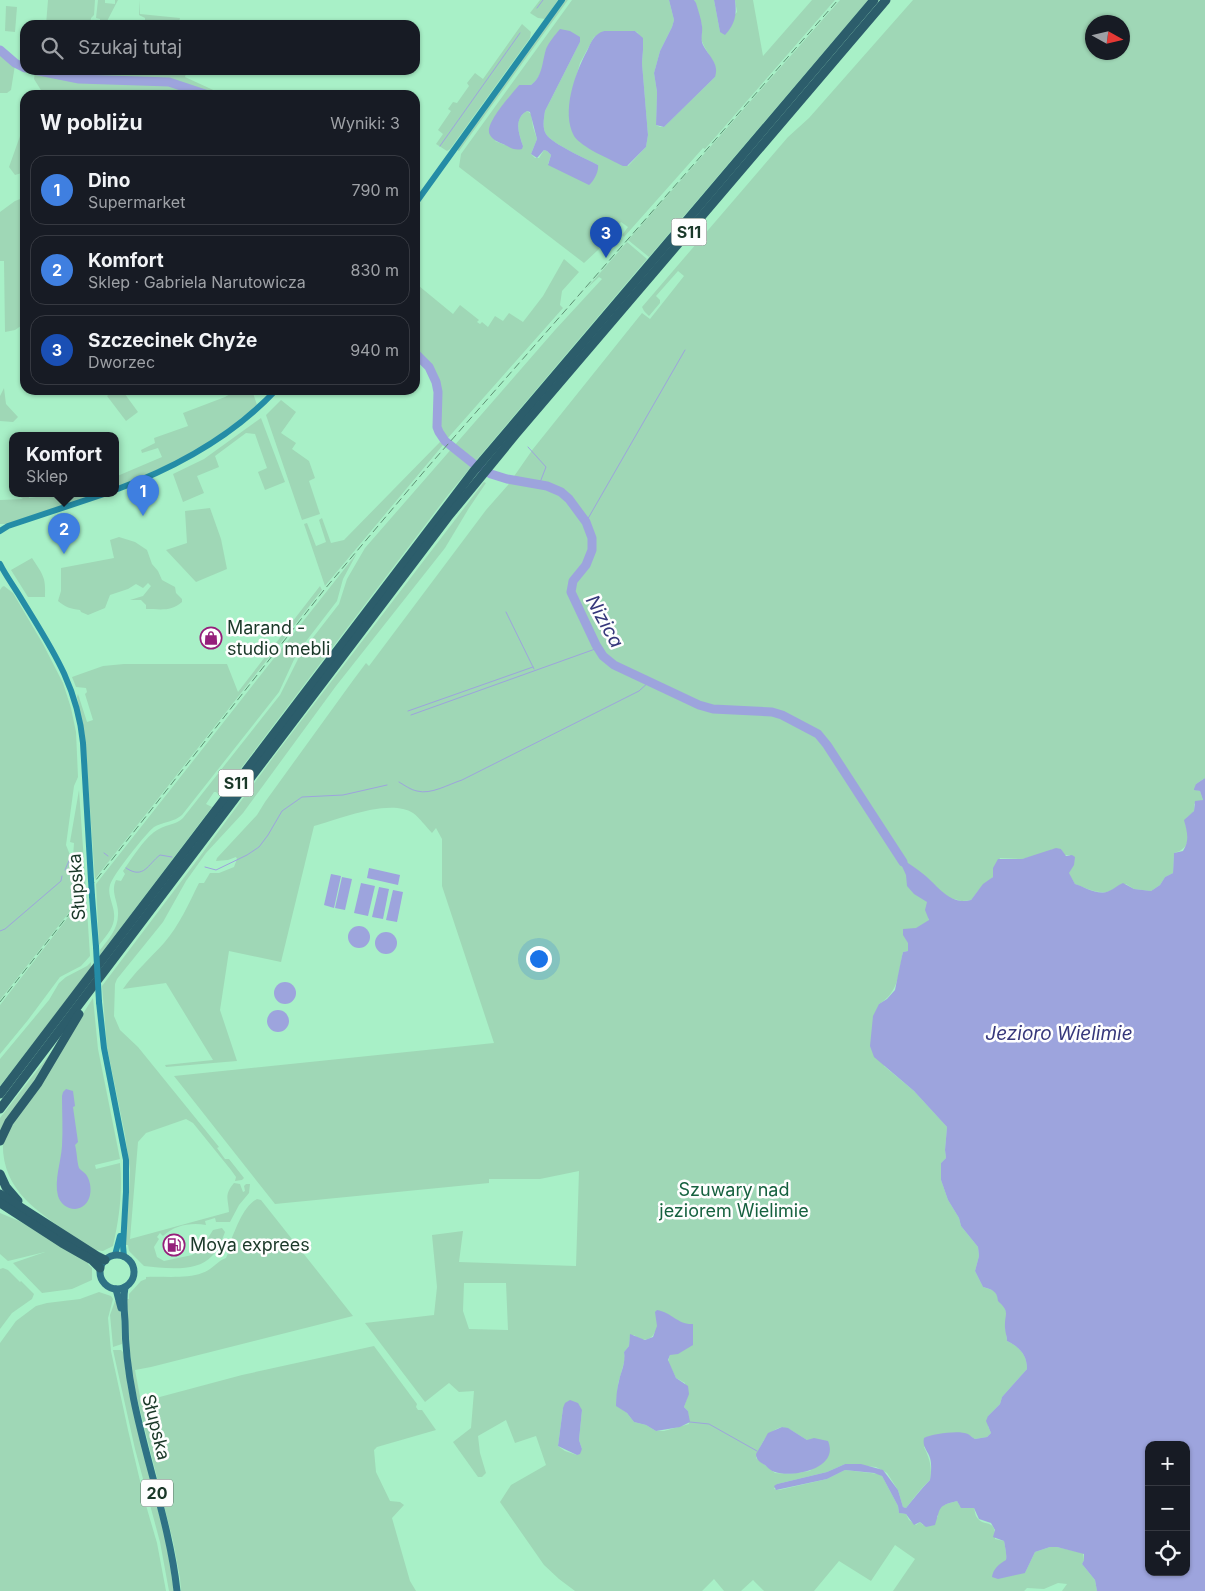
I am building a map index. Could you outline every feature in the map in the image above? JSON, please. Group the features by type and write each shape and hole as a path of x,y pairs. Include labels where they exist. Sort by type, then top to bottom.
{"highway":[{"name":"S11","path":"0,1094 477,474 874,0"},
{"name":"S11","path":"487,462 886,0"},
{"name":"S11","path":"0,1109 336,666 477,474"},
{"path":"0,1140 9,1122 34,1089 56,1053 91,991"},
{"path":"0,1174 12,1196 31,1213"},
{"path":"0,1194 97,1256 103,1264"},
{"path":"0,1203 92,1260 103,1264"},
{"path":"0,1210 22,1217"}],"main road":[{"path":"420,197 562,0"},
{"path":"119,488 165,470 208,446 242,421 271,395"},
{"path":"0,527 95,497"},
{"path":"0,531 8,526"},
{"name":"Słupska","path":"0,565 51,649 73,692 80,721 83,743 99,1002 103,1040 126,1160 123,1226 124,1257"},
{"name":"Słupska","path":"115,1255 123,1226"},
{"path":"124,1257 115,1255 103,1264 101,1277 109,1287 116,1289 125,1287"},
{"name":"20","path":"124,1257 130,1262 134,1272 130,1283 125,1287"},
{"name":"Słupska","path":"124,1329 125,1287"},
{"name":"Słupska","path":"116,1289 124,1329 129,1378 168,1542 177,1591"}],"green space":[{"path":"48,0 95,0 94,15 91,20 46,20"},
{"path":"98,0 105,0 105,3 115,4 115,0 118,0 108,20 96,18"},
{"path":"140,0 140,14 180,18 180,20 145,20 145,18 139,15"},
{"path":"540,0 558,0 545,19 538,18 530,13"},
{"path":"565,0 568,0 459,151 457,150"},
{"path":"572,0 669,0 674,20 660,51 654,73 657,92 656,125 664,127 715,77 715,65 701,39 702,26 694,0 714,0 720,32 737,12 735,0 753,0 763,56 812,0 835,0 705,149 703,148 624,237 622,235 628,227 621,222 598,250 584,263 459,167 461,154","holes":["604,31 635,31 638,33 643,50 642,63 648,135 646,147 628,166 571,95 580,63 594,37","580,42 545,111 544,129 546,134 555,142 598,165 548,164 551,155 544,150 539,158 535,158 531,154 537,139 531,114 527,111 520,118 518,127 523,146 505,145 495,141 519,85 531,85 538,78 544,64 546,49"]},
{"path":"840,0 868,0 649,257 628,240"},
{"name":"Szuwary nad jeziorem Wielimie","path":"913,0 1205,0 1205,778 1196,784 1196,790 1200,791 1203,800 1194,804 1194,811 1185,820 1188,838 1183,849 1174,853 1173,873 1165,877 1160,885 1151,891 1134,889 1126,884 1107,892 1099,892 1075,884 1069,874 1070,855 1064,855 1061,849 1053,849 1022,859 1000,858 993,877 971,900 962,901 950,898 932,908 928,914 929,922 915,934 910,942 908,951 903,952 896,983 890,995 879,1004 884,1066 914,1091 947,1127 946,1158 941,1163 941,1180 948,1200 959,1218 961,1226 978,1247 979,1256 975,1271 983,1287 995,1291 1001,1304 1004,1306 1007,1315 1005,1325 1007,1341 1022,1352 1026,1359 1027,1369 1002,1397 1000,1404 988,1416 988,1426 991,1433 987,1437 975,1439 967,1434 940,1434 924,1447 930,1463 930,1480 906,1508 903,1507 898,1490 887,1473 876,1467 845,1464 827,1472 777,1484 774,1489 779,1490 827,1479 845,1470 879,1474 882,1476 898,1506 899,1513 906,1514 909,1520 916,1525 920,1522 923,1525 938,1517 938,1509 943,1505 957,1501 960,1506 974,1508 979,1520 991,1525 995,1532 995,1539 1004,1541 1006,1560 1025,1573 1035,1552 1050,1547 1057,1547 1083,1553 1084,1560 1082,1564 1095,1580 1097,1591 1062,1591 1067,1584 1058,1583 1044,1589 1027,1588 1024,1591 893,1591 915,1559 895,1545 871,1581 839,1561 814,1591 764,1591 753,1580 741,1591 724,1591 714,1579 702,1591 575,1591 544,1565 500,1502 511,1485 546,1465 536,1436 515,1443 506,1420 478,1436 480,1453 486,1473 482,1477 478,1477 453,1442 471,1428 474,1391 459,1392 449,1383 425,1402 365,1323 434,1315 437,1287 432,1235 463,1231 459,1262 576,1266 579,1171 540,1179 489,1179 489,1183 275,1204 174,1076 494,1043 442,886 442,839 436,828 432,833 413,813 403,809 378,809 364,811 314,826 281,962 229,951 220,1010 237,1061 166,1067 165,1065 213,1060 166,983 123,989 137,971 164,943 183,914 199,883 204,883 210,873 219,873 234,867 236,857 216,861 217,858 257,815 366,663 369,666 486,510 508,485 533,449 642,313 650,319 684,276 678,271 656,296 660,303 649,316 642,307 788,137 809,118","holes":["464,1283 506,1283 508,1330 469,1329 463,1311","655,1332 670,1355 668,1362 676,1378 685,1383 687,1398 684,1407 688,1411 689,1424 664,1431 656,1431 646,1425 634,1422 627,1413 616,1405 618,1384 625,1359 624,1352 629,1346 630,1336 634,1335 646,1340 651,1338","563,1408 582,1410 579,1440 582,1449 577,1455 565,1451 558,1446","782,1427 807,1440 822,1440 829,1444 810,1471 789,1474 775,1473 756,1458 762,1443 768,1435"]},
{"path":"6,6 17,7 15,32 5,31"},
{"path":"522,24 531,32 530,38 450,149 447,151 436,144 443,134 438,130 451,111 448,109 453,102 457,103 469,86 467,83 475,73 483,79"},
{"path":"0,53 15,65 11,90 7,93 0,93"},
{"path":"35,75 52,75 79,80 169,84 189,90 41,90 34,79"},
{"path":"75,75 186,75 185,77 213,90 202,90 168,79 92,78"},
{"path":"20,136 20,174 15,175 9,167"},
{"path":"20,199 20,326 15,330 5,332 4,261 0,261 0,212"},
{"path":"627,242 647,259 448,495 220,796 214,792 206,804 212,807 100,955 100,950 112,934 118,920 114,885 116,880 121,881 125,874 123,871 139,848 154,832 183,818 280,695 301,653 339,604 347,579 365,548 555,330 602,279 599,277 586,289"},
{"path":"564,259 579,272 562,291 560,305 563,308 447,439 440,426 440,392 436,376 420,353 420,287 453,314 460,305 479,320 477,322 480,324 482,322 488,327 495,316 503,321 509,313 523,322 543,296"},
{"path":"4,388 6,404 18,417 13,422 0,421 0,396"},
{"path":"126,395 138,412 126,421 107,396"},
{"path":"228,395 254,395 257,405 226,430 196,450 119,485 119,475 162,457 158,448 142,453 141,450 155,443 154,438 188,426 183,413"},
{"path":"281,400 296,412 281,433 296,443 292,449 309,461 315,478 309,481 320,514 302,520 266,415"},
{"path":"261,418 285,482 265,490 258,472 267,468 255,434 246,433 215,456 219,467 197,476 204,493 183,502 173,474 204,459"},
{"path":"440,442 443,445 325,586 304,524 307,523 316,546 326,542 319,520 322,518 331,543 344,540"},
{"path":"484,482 486,483 445,548 336,686 243,813 206,853 186,881 163,922 117,979 115,984 114,1016 120,1030 138,1047 219,1147 217,1148 225,1159 229,1159 244,1178 235,1181 236,1177 231,1170 193,1123 186,1119 146,1133 138,1142 130,1239 229,1212 227,1197 234,1183 240,1184 243,1192 245,1191 244,1186 250,1184 249,1193 239,1205 230,1222 216,1222 215,1218 205,1221 206,1225 183,1225 172,1229 163,1236 160,1233 157,1237 159,1239 154,1247 157,1257 164,1261 192,1255 201,1249 213,1230 222,1228 225,1232 220,1245 206,1261 198,1265 180,1268 144,1266 129,1251 128,1245 125,1245 130,1170 125,1135 107,1047 102,986 278,751"},
{"path":"21,497 87,497 7,524 0,524 0,500 23,499"},
{"path":"210,508 221,539 227,569 196,582 166,550 187,543 185,511"},
{"path":"119,537 135,542 147,550 152,564 162,580 175,587 176,593 182,599 182,602 169,609 146,609 146,605 141,600 130,600 143,596 151,586 148,583 143,588 136,584 110,595 105,608 88,615 58,601 61,591 61,568 114,558 110,540"},
{"path":"357,553 343,579 337,601 297,653 279,692 182,815 154,827 112,880 109,890 114,911 114,921 99,945 96,884"},
{"path":"32,558 43,576 45,597 28,597 11,570"},
{"path":"4,586 13,593 43,644 63,683 71,708 76,732 78,777 74,786 66,845 73,858 74,843 70,842 79,790 86,891 0,1000 0,590"},
{"path":"320,586 322,590 95,879 85,737 78,694 87,722 93,720 85,694 87,692 86,688 76,687 72,677 103,666 124,664 227,664 238,692"},
{"path":"86,894 90,956 81,966 60,977 0,1054 0,1005"},
{"path":"91,962 91,968 0,1086 0,1059 49,1000 59,983"},
{"path":"93,998 98,1049 120,1159 95,1165 96,1169 120,1163 121,1184 119,1215 113,1246 103,1251 96,1250 95,1252 33,1207 14,1185 7,1172 3,1139"},
{"path":"63,1037 59,1044 0,1132 0,1118"},
{"path":"257,1199 261,1200 353,1316 135,1370 141,1402 242,1375 374,1346 417,1404 418,1410 422,1410 436,1430 377,1447 374,1450 376,1472 390,1501 400,1502 404,1505 392,1518 410,1581 416,1591 181,1591 173,1541 132,1378 126,1299 129,1299 129,1294 146,1277 196,1275 206,1272 226,1258 229,1251 228,1247 239,1220 247,1208"},
{"path":"0,1213 19,1221 89,1261 88,1264 92,1268 92,1280 72,1289 42,1293 13,1263 45,1252 8,1261 0,1254"},
{"path":"0,1269 8,1270 34,1294 32,1299 12,1313 0,1329"},
{"path":"99,1292 111,1296 113,1299 108,1318 111,1351 145,1502 157,1543 166,1591 0,1591 0,1343 16,1321 36,1306 80,1299"},
{"path":"115,1301 118,1301 121,1315 122,1344 113,1347 110,1315"},
{"path":"113,1350 121,1350 123,1352 128,1388 166,1542 174,1591 169,1591 160,1542 135,1449"}],"water":[{"path":"669,0 694,0 696,3 702,23 702,42 715,64 716,72 715,77 664,127 656,125 657,92 654,73 660,51 674,20"},
{"path":"714,0 735,0 736,10 734,19 725,35 720,32"},
{"path":"560,29 570,31 580,37 580,42 545,111 544,129 546,134 555,142 598,165 596,176 589,185 548,165 551,155 547,151 544,150 537,158 531,154 537,139 530,112 527,111 523,114 519,122 518,127 523,146 522,149 514,149 496,141 490,135 489,130 494,117 519,85 531,85 538,77 546,49"},
{"path":"604,31 635,31 643,38 642,63 648,135 646,147 627,166 623,166 583,145 574,136 570,126 569,104 574,81 593,39"},
{"name":"Jezioro Wielimie","path":"1205,778 1205,1591 1097,1591 1095,1580 1082,1564 1084,1554 1057,1547 1050,1547 1035,1552 1025,1573 998,1579 992,1577 997,1567 1006,1560 1004,1541 993,1537 995,1530 991,1523 979,1519 974,1508 961,1508 957,1501 941,1508 935,1525 926,1527 920,1522 914,1525 906,1514 899,1513 898,1506 882,1476 874,1473 845,1470 827,1479 776,1490 774,1486 777,1484 827,1472 845,1464 861,1464 883,1470 898,1490 903,1507 906,1508 930,1480 931,1461 924,1446 924,1438 952,1432 968,1434 975,1439 987,1437 991,1433 986,1421 988,1416 1000,1404 1002,1397 1027,1369 1026,1359 1022,1352 1007,1341 1005,1328 1006,1311 998,1301 994,1291 983,1287 975,1271 979,1256 978,1247 961,1226 959,1218 948,1200 941,1180 941,1163 946,1158 947,1127 914,1091 874,1057 870,1046 873,1016 879,1004 887,999 895,990 903,952 908,951 908,943 903,935 903,929 916,928 929,920 925,910 927,902 914,894 907,886 906,875 901,864 905,861 922,873 944,893 956,900 963,901 971,900 983,884 993,877 993,868 998,859 1022,859 1056,848 1061,849 1066,856 1072,855 1075,857 1074,865 1069,873 1075,884 1100,892 1109,891 1123,883 1134,889 1151,891 1160,885 1165,877 1173,873 1174,853 1183,851 1187,843 1184,820 1194,811 1195,801 1203,800 1200,791 1194,790 1196,784"},
{"path":"369,868 400,875 398,885 367,878"},
{"path":"331,874 341,876 334,908 324,905"},
{"path":"342,877 352,879 345,910 335,908"},
{"path":"361,883 375,886 368,916 354,913"},
{"path":"379,887 389,889 383,919 372,917"},
{"path":"393,890 403,892 397,922 386,920"},
{"path":"359,926 367,929 370,937 367,945 359,948 351,945 348,937 351,929"},
{"path":"386,932 394,935 397,943 394,951 386,954 378,951 375,943 378,935"},
{"path":"285,982 293,985 296,993 293,1001 285,1004 277,1001 274,993 277,985"},
{"path":"278,1010 286,1013 289,1021 286,1029 278,1032 270,1029 267,1021 270,1013"},
{"path":"66,1089 73,1091 75,1106 73,1107 78,1142 75,1145 78,1166 86,1175 90,1186 88,1201 85,1205 75,1209 69,1208 62,1203 57,1190 62,1146 62,1096"},
{"path":"657,1310 683,1323 693,1324 693,1345 678,1354 670,1355 668,1360 676,1378 688,1386 689,1394 684,1407 688,1411 690,1422 680,1427 656,1431 646,1425 634,1422 627,1413 616,1406 616,1396 624,1363 624,1352 629,1346 630,1334 645,1340 653,1337 657,1326 655,1312"},
{"path":"570,1400 578,1403 582,1410 579,1440 582,1449 580,1454 577,1455 558,1446 563,1408 565,1403"},
{"path":"782,1427 788,1428 807,1440 814,1438 828,1441 830,1451 827,1459 821,1465 812,1469 792,1474 783,1474 771,1470 759,1461 756,1454 768,1433"}],"waterway":[{"path":"537,8 543,0"},
{"path":"440,146 520,33"},
{"name":"Nizica","path":"0,50 20,66"},
{"name":"Nizica","path":"59,75 79,79 169,82 193,90"},
{"path":"586,522 685,350"},
{"name":"Nizica","path":"420,358 429,367 436,382 438,392 437,427 445,441 475,465 491,474 507,479 547,486 561,492 569,499 586,522 592,538 592,550 586,565 573,581 571,592 603,656 614,665 699,705 713,709 772,712 782,715 818,734 903,862"},
{"path":"528,447 546,467 539,485"},
{"path":"506,612 534,669"},
{"path":"411,715 598,648"},
{"path":"408,711 533,667"},
{"path":"399,782 412,790 428,792 462,780 639,691 650,681"},
{"path":"205,867 216,870 259,847 282,811 302,797 343,795 387,785"},
{"path":"104,853 108,856"},
{"path":"126,868 142,872 160,855 172,857"},
{"path":"65,870 71,856"},
{"path":"0,931 5,929 61,881 62,876"},
{"path":"690,1422 709,1424 757,1451"}],"railway":[{"path":"0,1002 324,590 427,468 838,0"}],"place":[{"name":"Szczecinek Chyże","path":"606,258"},
{"name":"Dino","path":"143,516"},
{"name":"Komfort","path":"64,554"},
{"name":"Marand - studio mebli","path":"211,638"},
{"name":"Moya exprees","path":"174,1245"}]}
